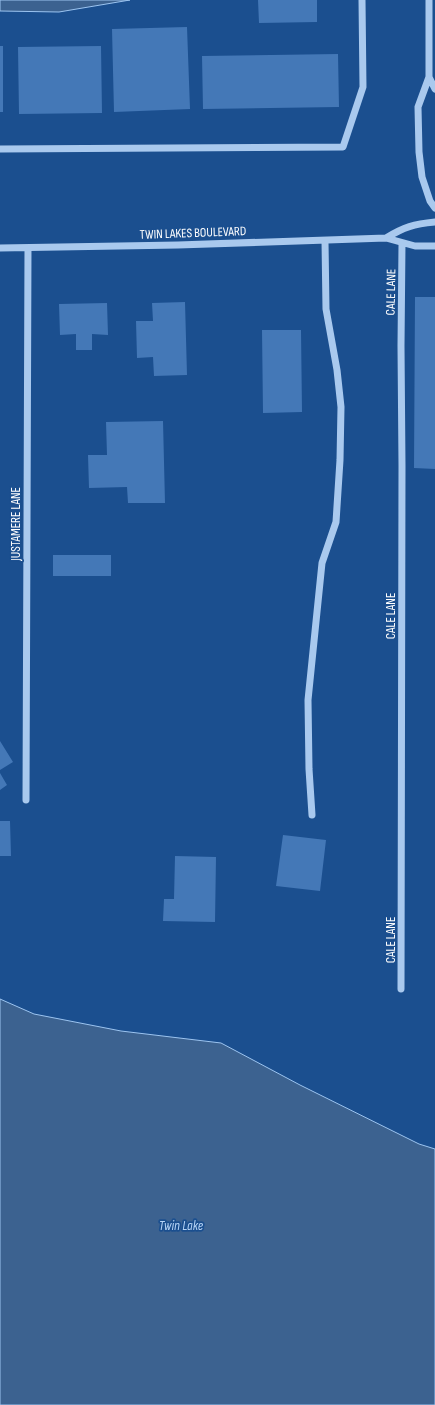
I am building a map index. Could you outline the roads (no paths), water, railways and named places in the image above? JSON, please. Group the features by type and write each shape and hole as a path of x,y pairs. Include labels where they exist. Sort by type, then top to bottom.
{"street":[{"path":"0,149 343,148 363,86 362,0"},
{"path":"428,0 429,77 418,107 419,152 422,177 430,201 435,208"},
{"path":"429,46 435,53"},
{"path":"429,77 435,89"},
{"name":"TWIN LAKES BOULEVARD","path":"386,238 401,229 415,224 435,222"},
{"name":"TWIN LAKES BOULEVARD","path":"0,248 325,241 386,238 402,244 415,246 435,246"},
{"path":"312,815 309,769 308,700 322,563 336,522 341,408 337,370 326,309 325,241"},
{"name":"CALE LANE","path":"402,244 402,989"},
{"name":"JUSTAMERE LANE","path":"26,800 28,248"}],"water":[{"path":"0,0 130,0 59,12 0,11"},
{"name":"Twin Lake","path":"0,999 34,1014 121,1031 221,1043 300,1085 419,1144 435,1149 435,1405 0,1405"}]}
